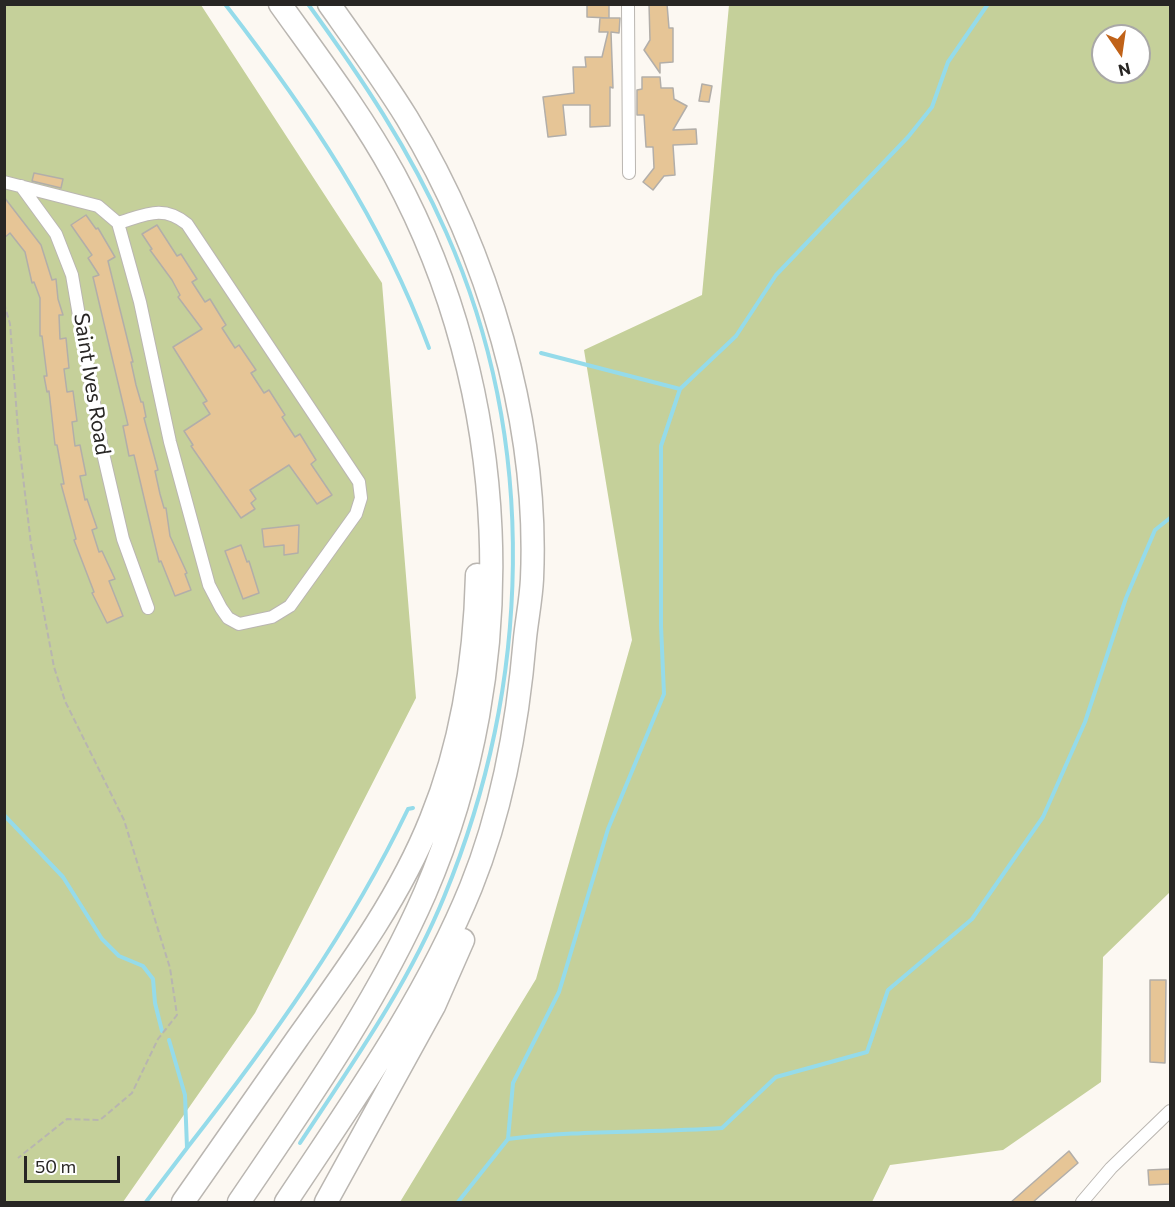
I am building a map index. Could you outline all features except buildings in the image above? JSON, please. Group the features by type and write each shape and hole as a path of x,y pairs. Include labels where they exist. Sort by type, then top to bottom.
{"highway":[{"path":"239,1203 361,1016 425,893 461,792 480,704 490,616 490,500 474,393 452,312 433,259 394,174 346,96 280,4"},
{"path":"326,1203 435,1006 486,880 511,798 532,580 531,520 522,440 499,331 472,249 437,172 407,118 329,4"},
{"path":"183,1203 353,962 380,920 431,819 450,766 463,706 471,652 477,584 478,516 474,393"},
{"path":"286,1203 370,1074 437,961 472,885 493,820 520,707"}],"street":[{"path":"628,4 630,173"},
{"path":"4,182 98,206 118,223 140,302 170,442 209,585 228,618 239,624 272,617 290,606 356,514 361,498 359,482 187,224 177,215 158,211 118,223"},
{"name":"Saint Ives Road","path":"21,186 56,234 72,275 102,449 123,539 148,608"},
{"path":"1082,1203 1111,1168 1170,1112"}],"path":[{"path":"4,303 10,324 19,444 31,544 54,667 65,701 124,820 170,968 177,1015 158,1039 132,1093 100,1120 67,1119 18,1158"}],"green space":[{"path":"5,5 201,5 382,283 416,698 255,1013 123,1202 5,1202"},
{"path":"729,5 1170,5 1170,892 1103,957 1101,1082 1003,1150 890,1165 872,1202 400,1202 536,979 632,640 584,350 702,295"}],"waterway":[{"path":"225,4 314,127 366,211 389,255 429,348"},
{"path":"300,1143 396,993 430,930 444,897 473,817 494,734 508,650 513,565 510,480 498,396 476,313 446,232 417,172 347,59 308,4"},
{"path":"458,1202 508,1139 513,1083 559,992 608,829 664,694 661,626 661,446 680,389 736,336 776,275 908,137 932,107 948,62 988,4"},
{"path":"541,353 680,389"},
{"path":"508,1139 561,1134 722,1128 776,1077 867,1052 888,990 972,919 1043,817 1085,722 1126,598 1155,530 1170,518"},
{"path":"187,1148 307,984 361,898 408,809 413,808"},
{"path":"4,815 63,877 102,939 119,956 143,966 153,979 155,1003 162,1031"},
{"path":"146,1202 187,1148 185,1095 169,1040"}]}
